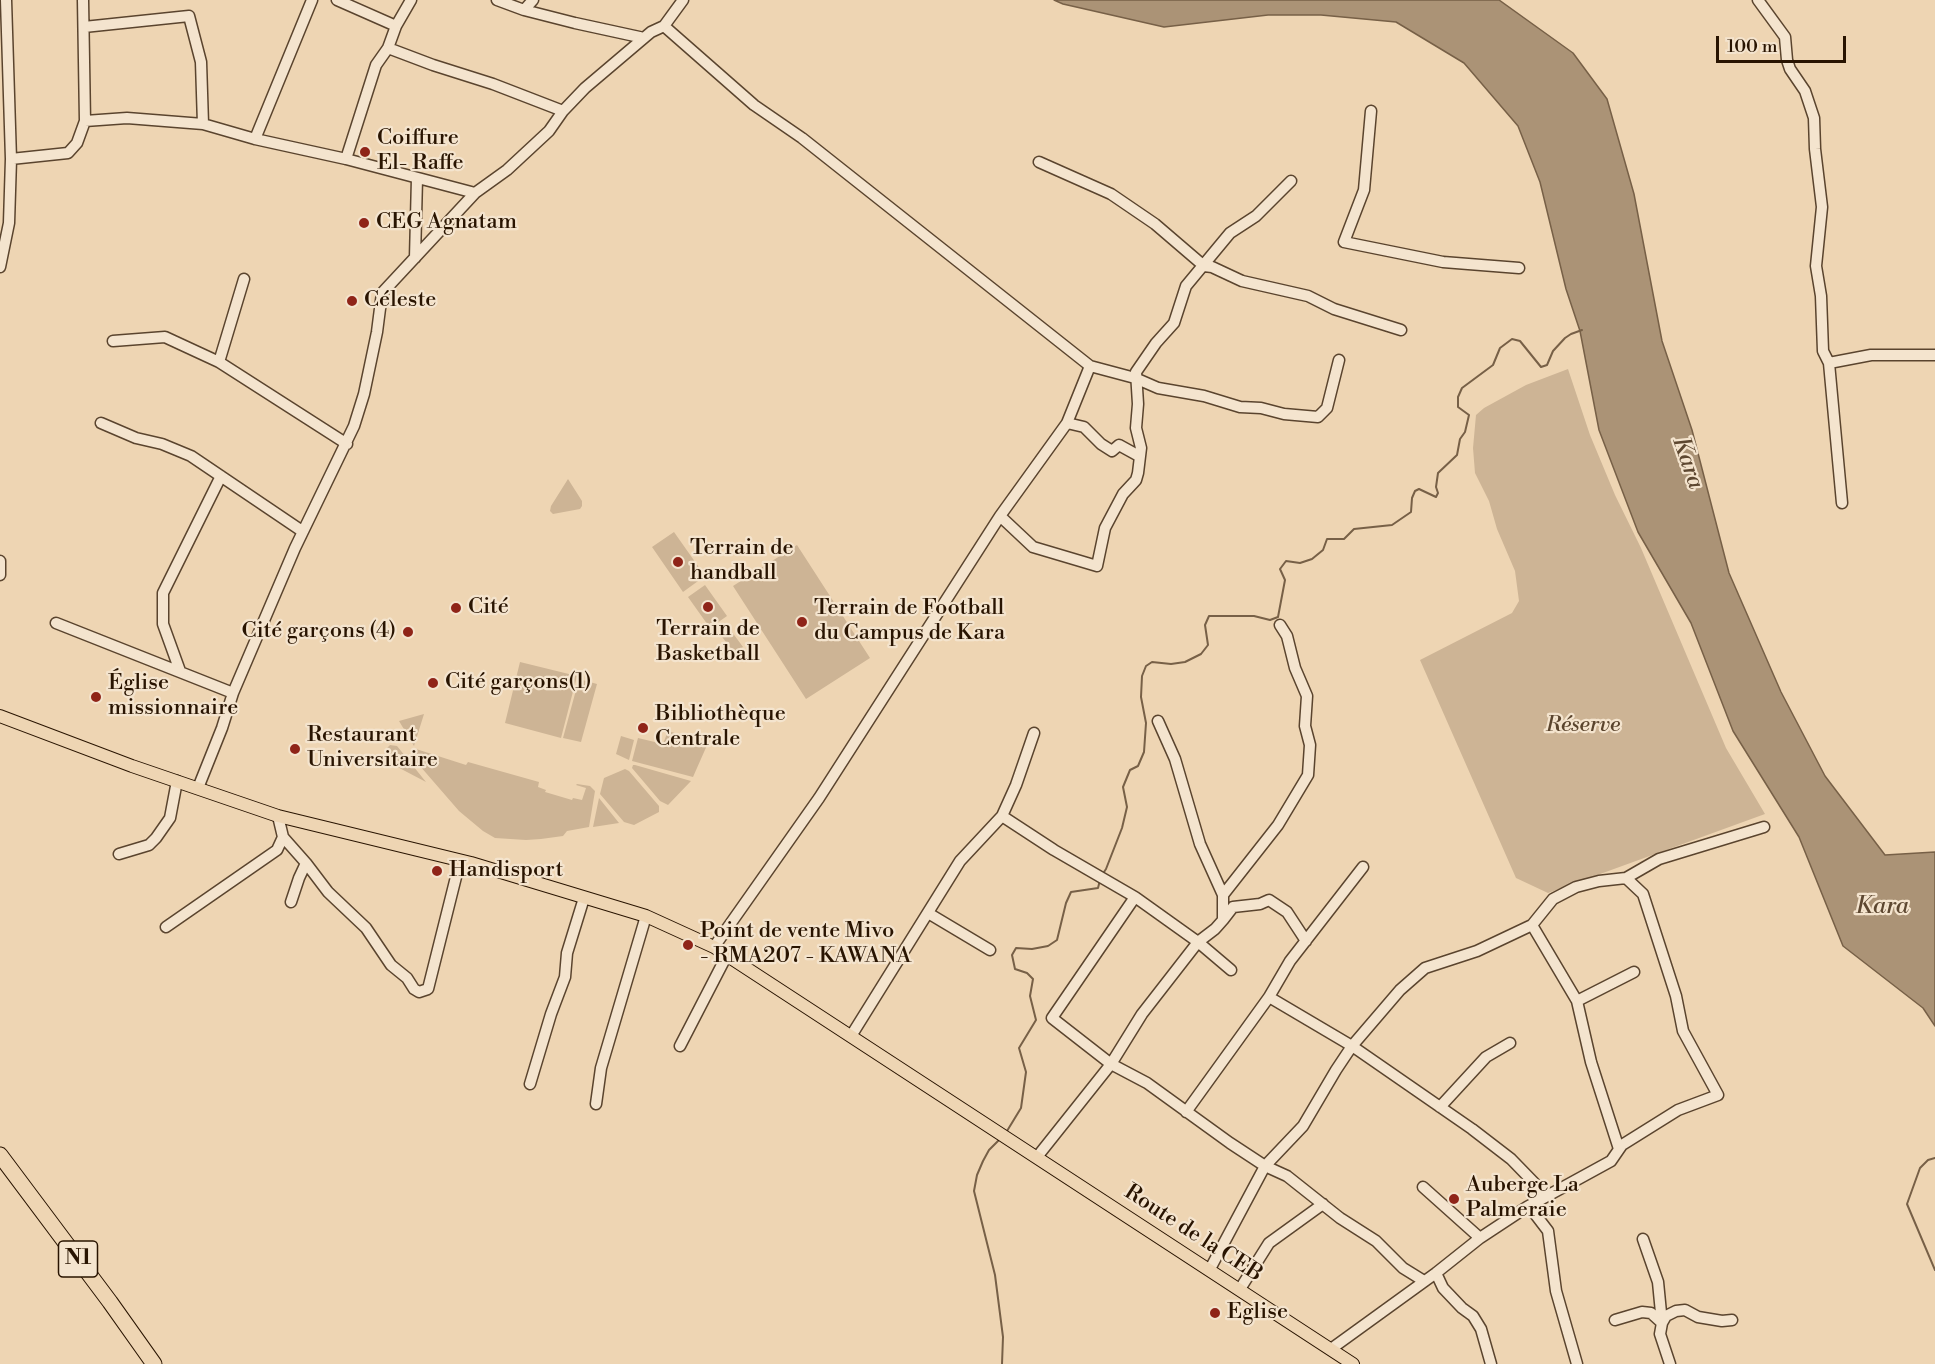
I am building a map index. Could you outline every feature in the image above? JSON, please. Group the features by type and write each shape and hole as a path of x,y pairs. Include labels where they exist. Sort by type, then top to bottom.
{"highway":[{"name":"N1","path":"0,1155 111,1302 154,1364"}],"main road":[{"name":"Route de la CEB","path":"0,716 278,816 460,861 646,916 714,947 1353,1364"}],"street":[{"path":"0,267 9,223 11,159 4,70 6,0"},
{"path":"11,159 68,153 76,143 85,121 83,0"},
{"path":"255,139 312,0"},
{"path":"337,0 396,26"},
{"path":"346,159 376,65 388,48 396,26 411,0"},
{"path":"497,0 524,10 606,31 644,38"},
{"path":"524,10 533,0"},
{"path":"198,788 233,693 302,531 347,444 364,394 377,332 382,293 475,193 507,170 549,131 563,111 585,88 651,32 664,26 683,0"},
{"path":"1758,0 1785,37 1790,69 1805,90 1814,118 1822,207 1816,266 1821,296 1823,351 1829,363 1842,503"},
{"path":"84,27 189,16 201,62 210,126"},
{"path":"664,26 754,105 802,138 1090,366 1135,378 1158,388 1204,396 1240,407 1318,417 1327,408 1339,360"},
{"path":"388,48 563,111"},
{"path":"1371,111 1368,167 1364,190 1344,242 1443,262 1519,267"},
{"path":"85,121 127,118 210,126 475,193"},
{"path":"1039,162 1111,194 1155,224 1204,266 1212,267 1242,281 1308,296 1334,309 1401,330"},
{"path":"415,258 417,178"},
{"path":"999,516 1034,547 1097,566 1105,528 1123,494 1136,480 1141,448 1136,428 1138,404 1136,372 1155,343 1174,323 1186,286 1230,233 1256,216 1291,181"},
{"path":"219,362 244,279"},
{"path":"113,341 165,336 219,362 347,444"},
{"path":"1829,363 1871,355 1935,355"},
{"path":"714,947 819,798 999,516 1067,423 1090,366"},
{"path":"101,423 136,438 162,444 191,456 302,531"},
{"path":"1067,423 1084,427 1101,444 1112,451 1119,445 1139,456"},
{"path":"180,671 163,624 163,593 221,476"},
{"path":"0,561 0,575"},
{"path":"56,623 233,693"},
{"path":"1223,895 1278,825 1308,775 1310,745 1305,726 1307,696 1294,668 1287,636 1280,625"},
{"path":"1158,721 1176,759 1185,799 1200,844 1223,895 1223,920"},
{"path":"850,1036 960,861 1002,816 1016,785 1034,733"},
{"path":"119,854 149,845 156,838 170,818 177,781"},
{"path":"278,816 283,837 328,892 366,928 391,965 419,992 428,989 460,861"},
{"path":"1002,816 1054,850 1135,897 1198,942 1231,970"},
{"path":"1210,1269 1265,1166 1303,1126 1352,1046 1400,990 1425,968 1477,951 1532,925 1553,899 1576,888 1599,881 1626,878 1659,859 1764,826"},
{"path":"166,927 277,850 283,837"},
{"path":"291,902 306,863"},
{"path":"1186,1112 1269,997 1290,961 1363,867"},
{"path":"1331,1349 1480,1238 1527,1207 1611,1161 1622,1145 1678,1110 1718,1095 1683,1031 1676,996 1643,894 1626,878"},
{"path":"1135,897 1052,1018 1111,1064 1147,1083 1265,1166 1287,1176 1340,1218 1376,1241 1403,1268 1424,1281"},
{"path":"530,1084 551,1014 565,978 567,953 584,898"},
{"path":"1037,1157 1111,1064 1142,1014 1198,942 1215,929 1233,907 1269,900 1287,912 1306,941"},
{"path":"928,913 990,950"},
{"path":"596,1104 601,1068 646,916"},
{"path":"1532,925 1577,1001 1590,1062 1619,1149"},
{"path":"680,1046 727,955"},
{"path":"1577,1001 1635,972"},
{"path":"1269,997 1352,1046 1440,1107 1511,1159 1546,1195"},
{"path":"1440,1107 1486,1057 1510,1043"},
{"path":"1423,1187 1480,1238"},
{"path":"1240,1289 1269,1244 1323,1204"},
{"path":"1527,1207 1548,1231 1556,1291 1577,1364"},
{"path":"1643,1239 1658,1282 1662,1323 1660,1335 1670,1364"},
{"path":"1436,1273 1443,1288 1473,1316 1481,1329 1491,1364"},
{"path":"1662,1323 1666,1316 1684,1310 1698,1317 1722,1321 1732,1320"},
{"path":"1616,1320 1642,1312 1651,1313 1662,1323"}],"green space":[{"name":"Réserve","path":"1568,369 1590,435 1615,495 1641,548 1726,748 1765,814 1548,893 1516,878 1420,660 1512,613 1519,601 1515,571 1497,529 1489,501 1475,473 1473,448 1476,415 1484,408 1526,385"},
{"path":"568,479 582,501 582,506 580,509 553,514 550,511 551,506"},
{"name":"Terrain de handball","path":"674,532 705,576 683,592 652,547"},
{"name":"Terrain de Football du Campus de Kara","path":"797,545 870,658 806,699 733,586"},
{"name":"Terrain de Basketball","path":"705,585 727,616 710,628 688,597"},
{"path":"729,628 743,647 734,653 720,634"},
{"path":"520,662 577,676 561,738 505,723"},
{"path":"579,679 597,684 581,742 563,738"},
{"path":"424,714 414,746 399,721"},
{"path":"668,731 708,743 693,777 632,761 638,738 663,744"},
{"path":"621,736 634,740 629,760 616,754"},
{"path":"390,745 397,746 426,782 386,761 384,751"},
{"path":"416,749 466,765 468,762 539,782 538,787 546,790 545,792 572,800 573,798 582,800 586,788 577,784 590,786 595,791 589,827 567,831 563,836 541,839 495,838 459,811 413,758"},
{"path":"633,765 691,781 668,805 660,801 632,768"},
{"path":"625,769 659,806 659,812 634,825 624,822 600,794 604,778"},
{"path":"599,798 619,823 593,827"}],"water":[{"name":"Kara","path":"1054,0 1499,0 1573,53 1607,99 1634,194 1662,341 1692,430 1729,573 1781,692 1825,776 1885,855 1935,852 1935,1026 1923,1008 1843,946 1799,837 1733,731 1691,623 1638,532 1599,430 1580,331 1566,289 1540,182 1518,126 1464,63 1396,22 1321,15 1268,15 1164,27"}],"waterway":[{"path":"1102,875 1122,828 1127,807 1123,787 1130,770 1138,766 1144,752 1146,723 1141,697 1142,676 1146,666 1152,662 1171,664 1185,662 1201,654 1208,645 1205,625 1209,616 1254,616 1270,620 1278,617 1285,580 1280,569 1286,561 1300,563 1312,559 1323,550 1327,539 1344,539 1354,529 1392,525 1411,512 1412,498 1415,491 1419,489 1436,497 1438,473 1457,455 1460,439 1465,432 1469,415 1458,407 1458,397 1462,388 1493,365 1500,348 1512,339 1520,341 1541,367 1547,365 1553,351 1565,338 1582,330"},
{"path":"1007,1131 1021,1108 1026,1072 1019,1048 1036,1020 1030,996 1033,979 1027,973 1015,969 1012,955 1016,948 1032,949 1048,946 1057,940 1071,892 1098,888 1100,880"},
{"path":"999,1140 989,1150 983,1161 974,1191 995,1275 1003,1337 1002,1364"},
{"path":"1935,1158 1928,1160 1920,1168 1907,1204 1935,1270"}],"place":[{"name":"Coiffure El- Raffe","path":"365,152"},
{"name":"CEG Agnatam","path":"364,223"},
{"name":"Céleste","path":"352,301"},
{"name":"Terrain de handball","path":"678,562"},
{"name":"Terrain de Basketball","path":"708,607"},
{"name":"Cité","path":"456,608"},
{"name":"Terrain de Football du Campus de Kara","path":"802,622"},
{"name":"Cité garçons (4)","path":"408,632"},
{"name":"Cité garçons(1)","path":"433,683"},
{"name":"Église missionnaire","path":"96,697"},
{"name":"Bibliothèque Centrale","path":"643,728"},
{"name":"Restaurant Universitaire","path":"295,749"},
{"name":"Handisport","path":"437,871"},
{"name":"Point de vente Mivo - RMA207 - KAWANA","path":"688,945"},
{"name":"Auberge La Palmeraie","path":"1454,1199"},
{"name":"Eglise","path":"1215,1313"}]}
